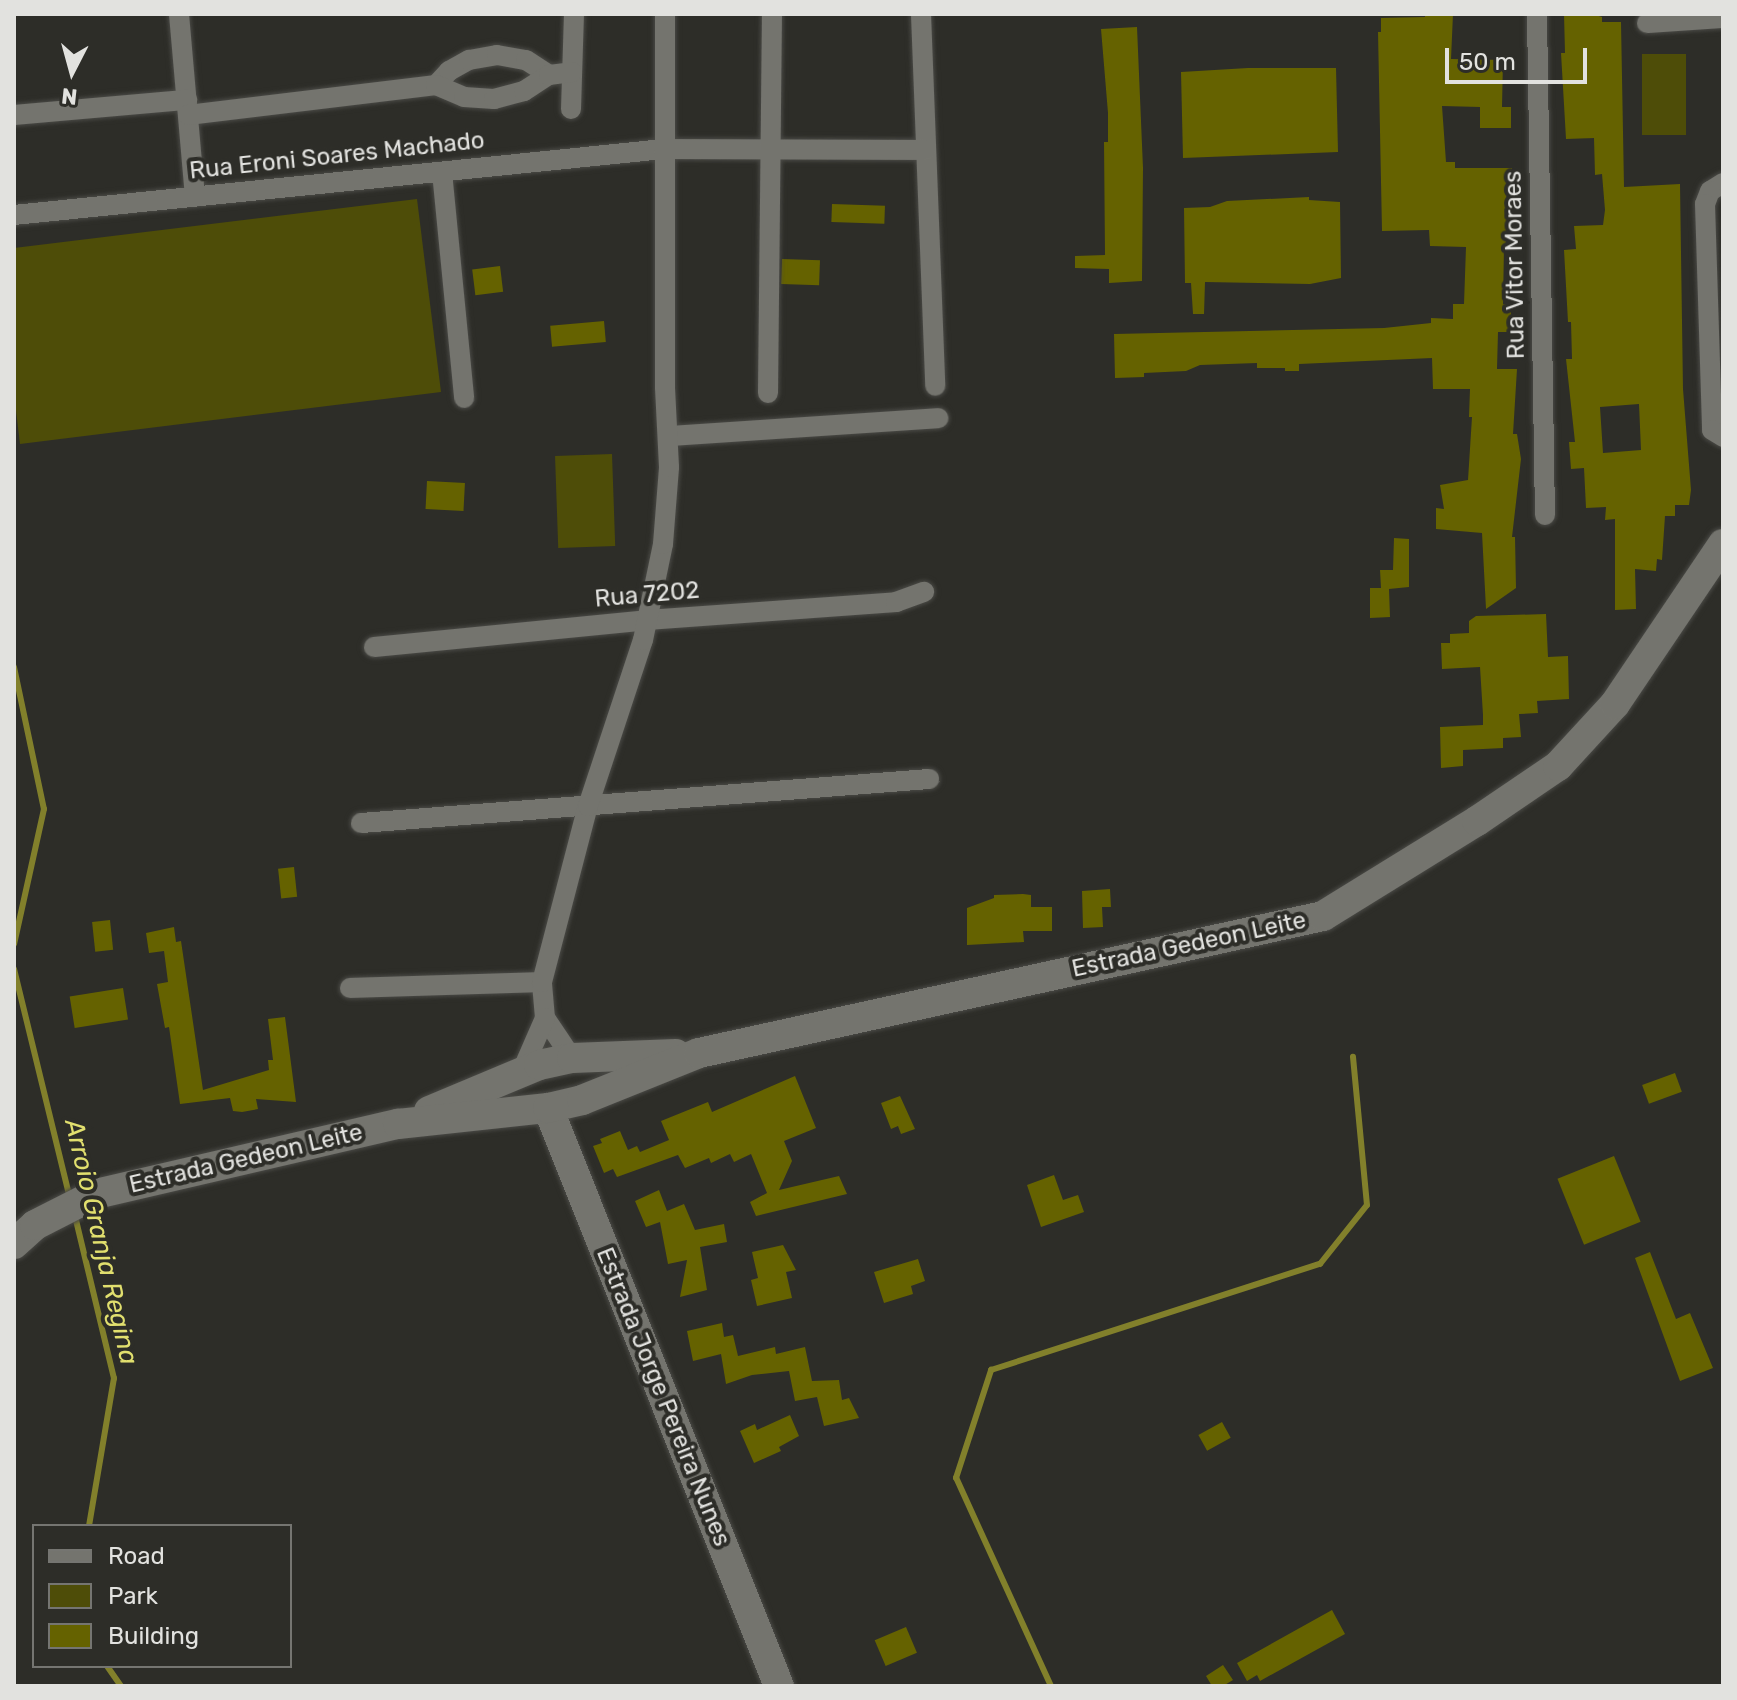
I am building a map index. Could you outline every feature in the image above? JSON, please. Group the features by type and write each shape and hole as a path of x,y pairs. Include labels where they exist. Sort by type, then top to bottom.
{"main road":[{"name":"Estrada Gedeon Leite","path":"14,1244 35,1225 96,1194 398,1124 534,1109 582,1100 699,1053 1323,916 1464,829 1558,766 1615,704 1723,544"},
{"name":"Estrada Gedeon Leite","path":"398,1124 521,1073 572,1058 699,1053"},
{"path":"572,1058 584,1079 582,1100"},
{"path":"521,1073 514,1099 534,1109"},
{"name":"Estrada Jorge Pereira Nunes","path":"534,1109 779,1686"}],"street":[{"path":"179,14 195,196"},
{"path":"571,109 574,14"},
{"path":"521,1073 545,1018 542,982 588,806 647,620 663,544 669,436 665,387 665,14"},
{"path":"768,393 772,14"},
{"path":"921,14 935,386"},
{"name":"Rua Vitor Moraes","path":"1537,14 1545,515"},
{"path":"1647,23 1723,18"},
{"path":"436,85 449,71 469,60 497,55 526,60 549,75"},
{"path":"14,115 187,107 436,85 464,97 494,99 524,91 549,75 572,72"},
{"name":"Rua Eroni Soares Machado","path":"14,215 664,149 926,150"},
{"path":"442,172 464,398"},
{"path":"1723,183 1710,191 1705,204 1712,430 1723,437"},
{"path":"669,436 938,418"},
{"name":"Rua 7202","path":"374,647 647,620 896,602 924,592"},
{"path":"361,823 929,779"},
{"path":"350,988 542,982"},
{"path":"545,1018 572,1058"}],"green space":[{"path":"1642,54 1686,54 1686,135 1642,135"},
{"path":"417,199 441,392 20,444 14,394 14,248"},
{"path":"612,454 615,546 558,548 555,456"}],"building":[{"path":"1425,14 1453,14 1451,59 1503,60 1502,107 1511,107 1511,128 1480,128 1480,107 1442,106 1446,162 1455,162 1455,168 1512,168 1511,235 1508,235 1507,247 1504,247 1503,304 1511,304 1511,332 1498,332 1497,369 1517,369 1513,434 1517,434 1521,459 1512,537 1515,537 1516,588 1486,609 1482,533 1436,529 1436,508 1444,509 1440,485 1468,480 1472,417 1469,417 1470,389 1433,389 1432,358 1299,364 1299,371 1257,368 1257,363 1200,365 1186,371 1115,378 1114,334 1384,328 1431,323 1431,318 1453,319 1453,304 1464,304 1466,247 1430,246 1429,230 1382,231 1378,32 1381,32 1381,18 1425,17"},
{"path":"1564,14 1592,14 1602,17 1602,22 1621,22 1624,187 1680,184 1683,389 1691,490 1689,505 1675,505 1675,516 1665,516 1662,560 1657,559 1656,571 1635,569 1636,609 1615,610 1615,519 1605,520 1606,507 1586,508 1584,468 1571,469 1569,442 1575,442 1566,359 1572,359 1564,250 1576,249 1574,226 1603,225 1605,210 1602,174 1595,175 1594,138 1566,139 1561,53 1565,53","holes":["1639,404 1641,450 1603,453 1600,407"]},
{"path":"1137,27 1143,168 1142,281 1109,283 1109,269 1075,268 1075,256 1105,255 1104,142 1108,142 1108,113 1101,29"},
{"path":"1336,68 1338,152 1183,158 1181,72"},
{"path":"1309,197 1309,200 1340,202 1341,278 1310,284 1205,282 1204,314 1193,314 1191,283 1185,283 1184,208 1210,207 1227,201"},
{"path":"832,204 885,206 884,224 831,222"},
{"path":"782,259 820,260 819,285 781,284"},
{"path":"500,266 503,292 475,295 472,269"},
{"path":"604,321 606,342 552,347 550,326"},
{"path":"427,481 465,483 463,511 426,509"},
{"path":"1394,538 1409,539 1409,587 1389,589 1390,617 1370,618 1370,588 1381,588 1380,570 1393,570"},
{"path":"1546,614 1548,657 1568,656 1569,699 1537,701 1538,713 1519,714 1521,737 1503,738 1503,748 1463,750 1463,766 1441,768 1440,727 1483,725 1483,715 1480,667 1442,669 1441,643 1450,643 1450,634 1469,633 1469,621 1476,616"},
{"path":"294,867 297,897 281,899 278,869"},
{"path":"1110,889 1111,907 1102,907 1103,927 1083,928 1082,891"},
{"path":"994,895 1031,895 1031,907 1052,907 1052,931 1023,931 1024,942 967,945 967,908 994,898"},
{"path":"110,920 113,950 95,952 92,922"},
{"path":"174,927 176,942 181,941 203,1090 269,1070 268,1060 273,1060 268,1019 285,1017 296,1102 256,1099 258,1109 242,1112 233,1111 230,1098 180,1104 169,1027 165,1028 157,984 168,982 164,951 149,953 146,933"},
{"path":"123,988 128,1020 75,1028 70,996"},
{"path":"1675,1073 1682,1092 1649,1104 1642,1085"},
{"path":"795,1076 816,1128 784,1141 792,1161 779,1190 839,1176 847,1194 756,1216 750,1202 767,1193 751,1154 734,1162 730,1154 711,1163 709,1158 685,1168 678,1155 617,1177 613,1169 604,1173 593,1146 602,1143 600,1139 620,1131 628,1150 637,1146 640,1152 669,1140 661,1121 708,1102 712,1112"},
{"path":"900,1096 915,1129 901,1134 898,1126 891,1129 881,1103"},
{"path":"1614,1156 1641,1222 1584,1245 1557,1179"},
{"path":"1054,1175 1063,1200 1078,1195 1084,1212 1041,1227 1027,1185"},
{"path":"659,1190 667,1211 684,1204 695,1230 724,1224 727,1242 700,1247 707,1290 680,1297 687,1260 668,1264 660,1222 646,1227 635,1201"},
{"path":"783,1245 796,1270 786,1272 792,1298 757,1306 751,1280 758,1278 752,1252"},
{"path":"1650,1252 1676,1319 1690,1313 1713,1368 1680,1381 1635,1258"},
{"path":"918,1259 925,1281 911,1286 913,1294 884,1303 874,1272"},
{"path":"722,1323 724,1337 733,1335 738,1356 775,1347 776,1354 805,1347 812,1381 839,1380 842,1400 849,1398 859,1418 824,1426 817,1397 795,1401 789,1371 752,1375 726,1384 721,1354 693,1361 687,1331"},
{"path":"790,1415 799,1436 779,1447 781,1451 754,1463 740,1431 755,1424 757,1430"},
{"path":"1222,1422 1231,1438 1207,1451 1198,1435"},
{"path":"1332,1610 1345,1634 1260,1681 1257,1675 1247,1681 1237,1663"},
{"path":"906,1627 917,1653 886,1666 875,1640"},
{"path":"1223,1665 1233,1680 1223,1686 1212,1686 1206,1676"}],"waterway":[{"name":"Arroio Granja Regina","path":"14,667 44,809 14,944"},
{"name":"Arroio Granja Regina","path":"14,969 70,1198"},
{"path":"1051,1686 956,1478 991,1370 1320,1264 1367,1205 1353,1057"},
{"name":"Arroio Granja Regina","path":"75,1216 114,1378 89,1524"},
{"name":"Arroio Granja Regina","path":"108,1668 121,1686"}]}
